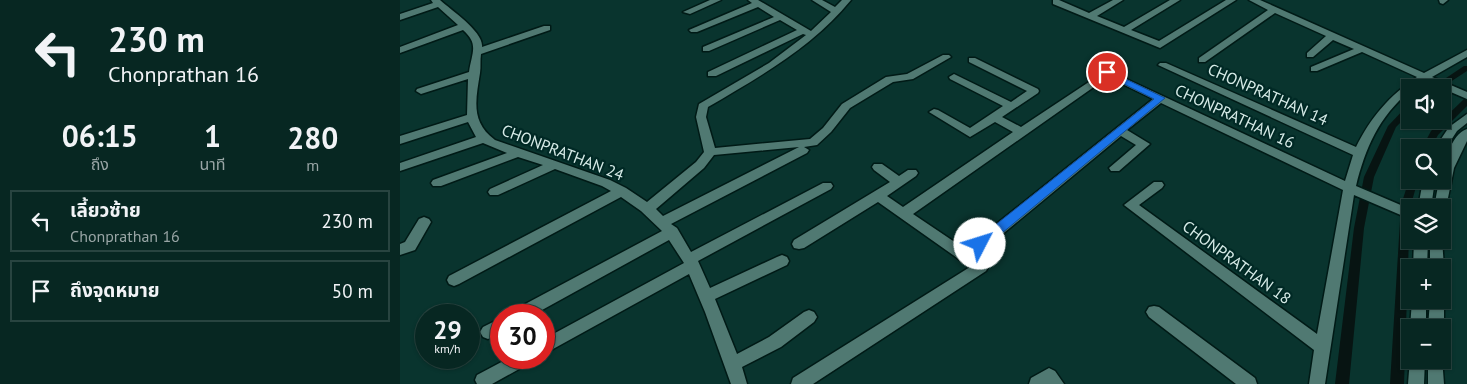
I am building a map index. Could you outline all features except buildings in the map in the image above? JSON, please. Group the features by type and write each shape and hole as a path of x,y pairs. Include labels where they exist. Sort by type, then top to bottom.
{"street":[{"path":"686,12 717,0"},
{"path":"816,0 836,11"},
{"path":"710,152 701,117 703,106 772,65 847,0"},
{"path":"1090,16 1119,0"},
{"path":"1124,30 1176,0"},
{"path":"1056,2 1160,46 1232,0"},
{"path":"1253,0 1467,96"},
{"path":"400,17 437,2"},
{"name":"CHONPRATHAN 24","path":"437,2 464,26 478,42 475,73 470,96 474,126 483,139 606,182 622,190 668,227 692,262 733,364 739,384"},
{"path":"694,30 755,2 808,33"},
{"path":"1202,60 1274,10"},
{"path":"706,49 781,17"},
{"path":"400,50 464,26"},
{"path":"477,52 547,28"},
{"path":"712,74 808,33"},
{"path":"1310,55 1332,36"},
{"path":"1314,69 1361,49"},
{"path":"1316,384 1348,188 1360,153 1380,115 1402,93 1423,76 1467,53"},
{"path":"648,209 700,164 710,152 813,142 827,130 846,106 868,92 890,79 909,78 946,58"},
{"path":"934,112 970,133 1034,91 972,60"},
{"name":"CHONPRATHAN 14","path":"1163,65 1360,153"},
{"name":"CHONPRATHAN 16","path":"1022,132 1107,72 1348,188 1401,210"},
{"path":"421,91 475,73"},
{"path":"954,77 1011,106"},
{"path":"966,256 1160,98"},
{"path":"400,140 472,117"},
{"path":"903,214 1022,132 995,117"},
{"path":"1446,139 1453,128 1467,117"},
{"path":"1115,168 1144,144 1120,131"},
{"path":"1442,199 1448,163 1467,133"},
{"path":"400,168 483,139"},
{"path":"538,304 803,150"},
{"path":"438,183 517,152"},
{"path":"494,192 554,164"},
{"path":"878,167 899,182"},
{"path":"799,244 912,173"},
{"name":"CHONPRATHAN 18","path":"1158,185 1130,205 1323,347"},
{"path":"555,341 827,186"},
{"path":"454,280 622,190"},
{"path":"799,384 982,267 878,196"},
{"path":"400,250 410,246 424,222"},
{"path":"706,296 782,261"},
{"path":"1154,312 1249,384"},
{"path":"733,364 775,342 809,317"},
{"path":"483,380 504,369"},
{"path":"1416,384 1417,369"},
{"path":"1436,369 1436,384"}],"waterway":[{"path":"1449,79 1467,68"},
{"path":"1431,139 1434,133 1467,101"},
{"path":"1342,384 1359,228 1369,177 1392,126 1401,117"},
{"path":"1397,384 1406,205 1410,189"}],"route":[{"path":"980,244 1160,98 1107,72"}]}
